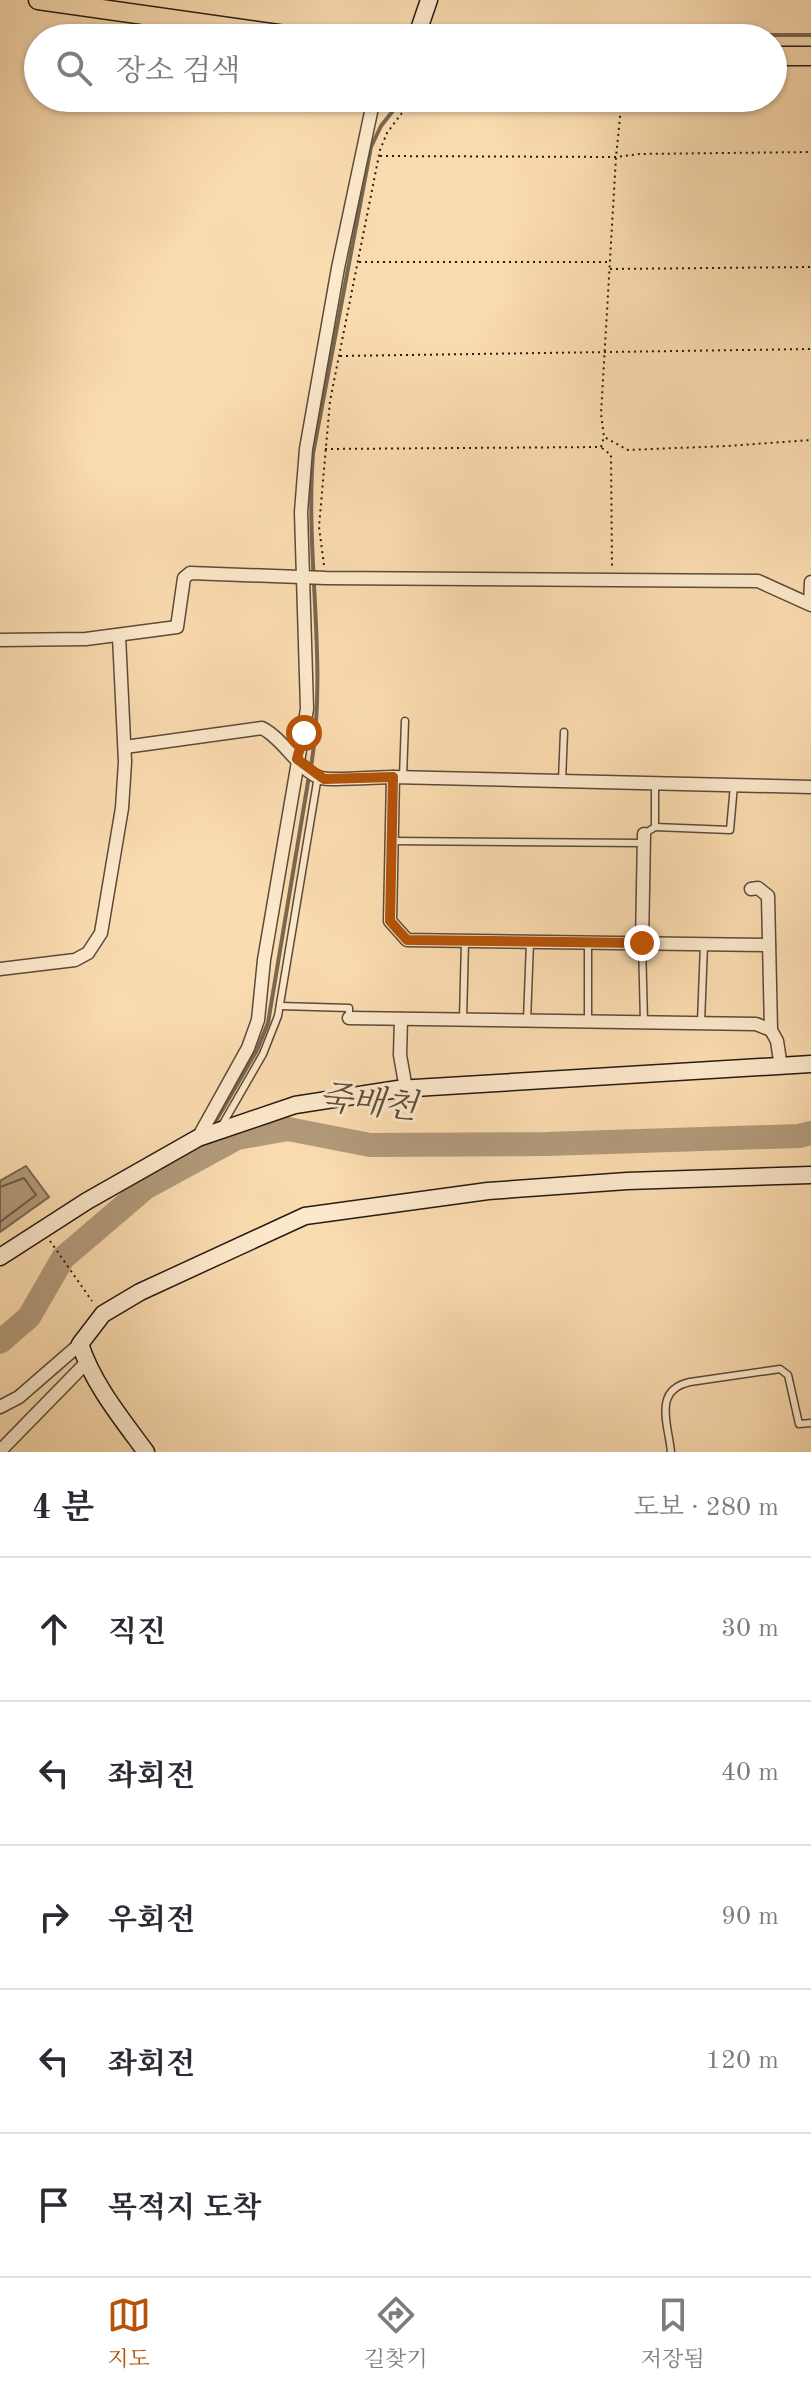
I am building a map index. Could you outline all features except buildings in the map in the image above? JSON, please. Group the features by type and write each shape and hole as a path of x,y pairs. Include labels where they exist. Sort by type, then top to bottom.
{"main road":[{"path":"38,0 208,24"},
{"path":"787,56 811,56"}],"street":[{"path":"421,24 429,0"},
{"path":"198,1138 248,1048 258,1020 264,960 307,709 301,512 306,449 338,268 371,112"},
{"path":"0,640 50,641 119,636 177,627 184,578 190,573 758,581 810,604 811,582"},
{"path":"0,969 75,960 88,953 101,933 122,808 125,747 119,636"},
{"path":"125,747 262,728 272,733 324,779 811,787"},
{"path":"398,778 390,921 407,940 769,945"},
{"path":"642,943 647,835"},
{"path":"751,889 758,888 768,896 771,1030 777,1041 781,1067"},
{"path":"349,1018 756,1024 771,1030"},
{"path":"401,1019 400,1055 406,1089"},
{"path":"0,1257 87,1201 198,1138 295,1105 406,1089 811,1064"},
{"path":"0,1407 19,1397 80,1344 103,1314 140,1292 305,1216 488,1191 627,1181 811,1175"},
{"path":"80,1344 86,1363 146,1452"},
{"path":"0,1451 86,1363"}],"lane":[{"path":"398,778 405,721"},
{"path":"562,781 564,732"},
{"path":"218,1131 263,1054 280,1006 318,776"},
{"path":"647,835 655,783"},
{"path":"393,841 730,830 734,785"},
{"path":"463,1020 465,941"},
{"path":"527,1021 530,942"},
{"path":"588,942 588,1022"},
{"path":"642,943 644,1022"},
{"path":"701,1023 704,944"},
{"path":"280,1006 349,1008 349,1018"},
{"path":"671,1452 665,1401 676,1385 690,1382 780,1369 788,1375 799,1424 811,1423"}],"path":[{"path":"323,577 319,527 330,401 379,156 387,133 403,112"},
{"path":"601,447 604,437 601,414 604,353 621,112"},
{"path":"379,156 616,157 639,154 811,152"},
{"path":"357,262 610,262"},
{"path":"609,269 811,267"},
{"path":"339,356 811,349"},
{"path":"604,437 628,450 811,440"},
{"path":"324,449 601,447 611,455 613,580"},
{"path":"49,1240 97,1308"}],"water":[{"path":"26,1166 49,1197 0,1232 0,1181"}],"waterway":[{"path":"787,35 811,35"},
{"path":"311,767 317,689 311,493 313,454 371,147 392,112"},
{"path":"213,1126 257,1050 268,1023 309,776"},
{"name":"죽배천","path":"0,1342 29,1317 63,1258 145,1188 237,1138 288,1129 370,1145 547,1144 799,1136 811,1133"},
{"path":"192,1163 204,1140"}],"route":[{"path":"304,733 297,759 324,779 393,777 390,921 407,940 642,943"}]}
